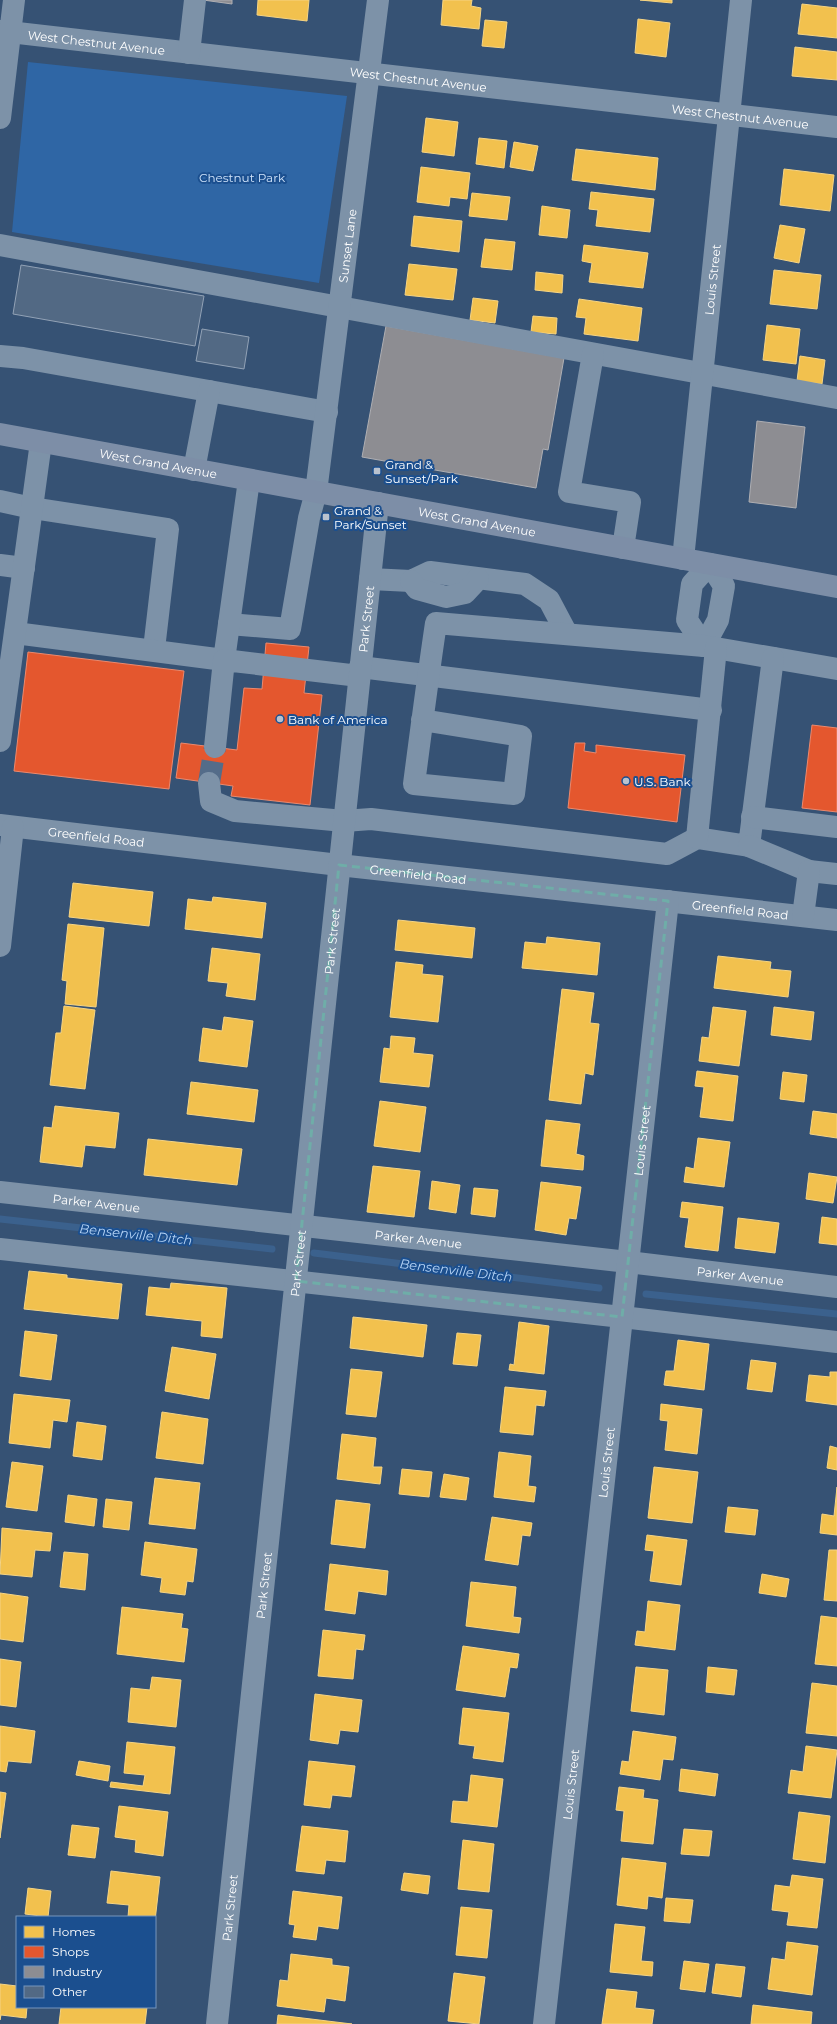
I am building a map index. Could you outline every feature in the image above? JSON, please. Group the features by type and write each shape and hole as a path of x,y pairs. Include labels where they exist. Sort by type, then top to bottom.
{"main road":[{"name":"West Grand Avenue","path":"0,434 837,586"}],"street":[{"path":"0,118 5,31 14,0"},
{"path":"189,52 195,0"},
{"name":"Sunset Lane","path":"229,624 290,629 309,518 316,492 378,0"},
{"name":"Louis Street","path":"683,559 741,0"},
{"name":"West Chestnut Avenue","path":"5,31 837,127"},
{"path":"0,245 837,398"},
{"path":"593,354 569,492 630,502 623,548"},
{"path":"0,356 23,358 326,412"},
{"path":"194,470 209,391"},
{"path":"0,741 2,711 15,633 41,442"},
{"path":"215,747 224,660 249,480"},
{"path":"0,501 32,508 168,529 154,649"},
{"name":"Park Street","path":"217,2024 378,503"},
{"path":"697,838 711,710 710,647 718,620 724,586 710,564 692,584 687,620 710,647"},
{"path":"0,565 24,568"},
{"path":"370,579 411,581 417,589 446,597 464,593 478,579 525,584 549,600 567,634"},
{"path":"422,720 521,736 514,794 414,784 422,720 428,676 436,623 710,647 837,669"},
{"path":"15,633 154,649 224,660 360,672 428,676 711,710"},
{"path":"749,846 773,658"},
{"path":"209,783 211,801 235,812 344,821 371,819 667,854 697,838 749,846 809,871 837,874"},
{"path":"752,817 837,827"},
{"path":"0,946 7,826"},
{"name":"Greenfield Road","path":"7,826 339,865 837,920"},
{"path":"803,916 809,871"},
{"name":"Louis Street","path":"544,2024 668,901"},
{"name":"Parker Avenue","path":"0,1192 628,1262 837,1287"},
{"path":"0,1249 837,1342"}],"highlighted area":[{"path":"339,865 668,901 622,1317 296,1281"}],"green space":[{"name":"Chestnut Park","path":"28,62 347,96 319,283 12,232"}],"building: Homes":[{"path":"258,0 309,0 307,21 257,15"},
{"path":"443,0 472,0 471,6 481,8 479,29 441,25"},
{"path":"640,0 672,0 672,3"},
{"path":"802,4 837,8 837,38 798,34"},
{"path":"638,19 670,23 666,57 635,53"},
{"path":"485,20 507,22 504,48 482,46"},
{"path":"795,47 837,52 837,80 792,76"},
{"path":"426,118 458,122 454,156 422,152"},
{"path":"479,138 507,141 504,168 476,164"},
{"path":"514,142 538,146 533,171 510,167"},
{"path":"576,149 658,158 655,190 572,180"},
{"path":"421,167 470,173 467,199 450,197 449,206 417,202"},
{"path":"784,169 834,175 830,211 780,205"},
{"path":"591,192 654,199 650,232 596,226 598,210 589,209"},
{"path":"472,193 510,197 507,220 469,216"},
{"path":"542,206 570,210 567,238 539,235"},
{"path":"414,216 462,221 459,252 411,246"},
{"path":"780,225 805,229 799,263 774,258"},
{"path":"485,239 515,242 512,270 481,267"},
{"path":"584,245 648,253 643,288 589,282 592,263 582,261"},
{"path":"409,264 457,269 453,300 405,295"},
{"path":"774,270 821,275 817,309 770,304"},
{"path":"536,272 563,275 562,293 535,290"},
{"path":"473,298 498,301 495,323 470,320"},
{"path":"579,299 642,308 638,341 584,334 586,318 576,317"},
{"path":"533,316 557,318 556,334 531,332"},
{"path":"767,325 800,329 796,364 763,360"},
{"path":"800,356 825,360 822,384 797,381"},
{"path":"73,883 153,892 149,926 69,917"},
{"path":"213,897 266,903 262,938 185,929 188,899 212,902"},
{"path":"398,920 475,928 472,958 395,950"},
{"path":"68,924 104,928 96,1007 65,1004 67,981 62,980"},
{"path":"547,937 600,943 597,975 522,968 525,942 546,944"},
{"path":"212,948 260,954 255,1000 226,996 228,983 208,981"},
{"path":"718,956 771,962 770,969 791,971 788,997 714,988"},
{"path":"396,962 423,965 422,974 443,976 438,1022 390,1017"},
{"path":"562,989 594,993 590,1023 599,1024 593,1075 585,1073 581,1104 549,1100"},
{"path":"64,1006 95,1010 85,1089 50,1085 56,1033 61,1033"},
{"path":"713,1007 746,1011 739,1066 699,1061 702,1037 709,1038"},
{"path":"774,1007 814,1012 811,1040 771,1035"},
{"path":"224,1017 253,1021 247,1067 199,1061 203,1028 222,1031"},
{"path":"391,1036 415,1038 413,1053 433,1055 429,1087 380,1082 384,1048 390,1049"},
{"path":"697,1071 738,1076 733,1121 700,1117 704,1087 695,1086"},
{"path":"783,1072 807,1075 804,1102 780,1099"},
{"path":"191,1082 258,1090 254,1122 187,1114"},
{"path":"380,1101 426,1107 420,1152 374,1146"},
{"path":"55,1106 119,1113 115,1148 85,1145 82,1167 40,1162 44,1127 52,1128"},
{"path":"813,1111 837,1114 837,1138 810,1134"},
{"path":"546,1120 580,1124 576,1154 584,1156 583,1170 541,1166"},
{"path":"698,1138 730,1142 724,1187 684,1182 686,1167 694,1169"},
{"path":"148,1139 242,1149 237,1185 144,1175"},
{"path":"373,1166 420,1171 414,1217 367,1212"},
{"path":"809,1173 837,1177 833,1203 806,1199"},
{"path":"432,1181 460,1185 456,1213 429,1209"},
{"path":"541,1182 581,1187 576,1219 569,1218 566,1235 535,1230"},
{"path":"474,1188 498,1190 495,1217 471,1214"},
{"path":"682,1202 723,1207 718,1251 685,1247 689,1218 680,1217"},
{"path":"822,1217 837,1219 837,1245 819,1243"},
{"path":"738,1218 779,1223 775,1253 735,1248"},
{"path":"29,1271 67,1275 67,1278 122,1284 118,1319 24,1309"},
{"path":"171,1283 227,1288 222,1338 201,1336 202,1321 146,1315 149,1287 170,1289"},
{"path":"353,1317 427,1325 423,1357 350,1348"},
{"path":"519,1322 549,1326 544,1374 509,1370 510,1364 514,1365"},
{"path":"25,1331 57,1335 51,1380 20,1376"},
{"path":"457,1333 481,1335 477,1366 453,1364"},
{"path":"678,1340 709,1344 704,1390 664,1385 666,1371 674,1371"},
{"path":"172,1347 216,1354 209,1399 165,1391"},
{"path":"751,1360 776,1363 772,1392 747,1389"},
{"path":"351,1369 382,1372 376,1417 346,1414"},
{"path":"830,1372 837,1372 837,1405 806,1401 809,1375 830,1377"},
{"path":"505,1387 546,1391 544,1406 536,1405 533,1435 500,1432"},
{"path":"14,1394 70,1400 67,1422 53,1420 50,1448 9,1443"},
{"path":"661,1404 702,1409 697,1454 665,1450 668,1421 660,1420"},
{"path":"162,1412 208,1419 203,1464 156,1458"},
{"path":"77,1422 106,1426 102,1460 73,1456"},
{"path":"342,1434 376,1438 373,1467 382,1467 380,1484 337,1479"},
{"path":"830,1446 837,1448 837,1470 827,1468"},
{"path":"499,1452 531,1456 528,1486 536,1487 534,1502 494,1497"},
{"path":"12,1462 43,1466 37,1511 6,1507"},
{"path":"654,1467 698,1472 692,1523 648,1518"},
{"path":"402,1469 432,1472 429,1497 399,1494"},
{"path":"444,1474 469,1478 466,1500 440,1497"},
{"path":"155,1478 200,1483 195,1529 149,1524"},
{"path":"837,1487 837,1535 820,1533 822,1514 834,1516"},
{"path":"68,1495 97,1499 94,1526 65,1522"},
{"path":"106,1499 132,1502 129,1530 103,1527"},
{"path":"336,1500 370,1504 365,1548 331,1544"},
{"path":"728,1507 758,1510 755,1535 725,1532"},
{"path":"492,1517 532,1523 530,1536 522,1535 518,1565 485,1560"},
{"path":"2,1528 52,1533 50,1551 35,1550 32,1577 0,1574"},
{"path":"647,1535 687,1540 681,1585 650,1581 654,1551 645,1550"},
{"path":"145,1542 197,1549 193,1582 187,1581 185,1595 160,1592 162,1578 141,1575"},
{"path":"829,1550 837,1550 837,1601 824,1600"},
{"path":"64,1552 88,1554 85,1590 60,1587"},
{"path":"330,1564 388,1571 386,1595 358,1591 355,1614 325,1610"},
{"path":"762,1574 789,1579 786,1597 759,1593"},
{"path":"471,1582 516,1587 513,1617 521,1618 519,1633 466,1626"},
{"path":"0,1593 28,1597 23,1642 0,1639"},
{"path":"648,1601 680,1605 675,1650 635,1645 637,1631 645,1632"},
{"path":"122,1607 183,1614 181,1628 188,1629 184,1662 117,1654"},
{"path":"821,1616 837,1618 837,1666 815,1664"},
{"path":"323,1630 365,1635 363,1650 356,1649 353,1679 318,1676"},
{"path":"463,1646 519,1654 517,1668 510,1667 505,1697 456,1690"},
{"path":"0,1659 21,1662 16,1707 0,1705"},
{"path":"636,1667 668,1670 664,1715 631,1711"},
{"path":"708,1667 737,1670 734,1695 706,1692"},
{"path":"152,1677 181,1680 176,1727 128,1722 131,1688 150,1690"},
{"path":"812,1683 837,1686 837,1736 806,1733"},
{"path":"315,1694 362,1700 358,1732 340,1730 338,1744 310,1740"},
{"path":"463,1708 509,1713 503,1762 473,1758 475,1746 459,1744"},
{"path":"0,1726 35,1731 31,1763 8,1761 6,1772 0,1771"},
{"path":"633,1731 676,1737 673,1760 663,1759 660,1780 620,1774 622,1761 629,1762"},
{"path":"127,1742 175,1747 170,1794 110,1787 111,1782 143,1786 145,1775 124,1773"},
{"path":"806,1746 837,1750 831,1798 788,1793 791,1770 803,1772"},
{"path":"79,1761 110,1766 108,1781 76,1775"},
{"path":"309,1761 355,1766 351,1797 332,1795 330,1808 304,1805"},
{"path":"681,1769 718,1774 715,1796 679,1791"},
{"path":"471,1775 503,1779 497,1827 451,1822 453,1801 468,1802"},
{"path":"619,1787 644,1790 643,1798 658,1800 653,1844 621,1841 624,1811 616,1810"},
{"path":"0,1792 6,1793 0,1838"},
{"path":"119,1806 168,1812 163,1856 135,1852 136,1840 115,1837"},
{"path":"799,1812 830,1816 825,1863 793,1859"},
{"path":"72,1825 99,1828 95,1858 68,1855"},
{"path":"302,1826 348,1831 345,1862 326,1860 324,1874 296,1871"},
{"path":"684,1829 712,1831 709,1856 681,1854"},
{"path":"463,1840 494,1844 489,1892 458,1889"},
{"path":"622,1858 666,1863 662,1898 648,1896 647,1909 617,1905"},
{"path":"111,1871 160,1877 156,1916 128,1916 129,1905 107,1903"},
{"path":"404,1873 430,1876 428,1894 401,1890"},
{"path":"792,1875 823,1879 817,1928 787,1925 789,1912 772,1910 775,1885 790,1887"},
{"path":"28,1888 51,1891 48,1916 25,1914"},
{"path":"293,1891 342,1897 338,1929 318,1926 316,1940 293,1937 295,1925 289,1924"},
{"path":"666,1898 693,1900 690,1923 664,1921"},
{"path":"461,1907 492,1910 487,1958 456,1955"},
{"path":"615,1924 645,1927 641,1961 653,1962 652,1976 610,1972"},
{"path":"787,1942 818,1946 812,1995 768,1989 772,1958 785,1960"},
{"path":"291,1954 332,1959 332,1965 349,1967 345,2001 326,1998 324,2012 277,2006 280,1980 288,1981"},
{"path":"684,1961 709,1964 705,1992 680,1989"},
{"path":"716,1964 745,1967 741,1997 712,1993"},
{"path":"454,1973 485,1977 479,2024 448,2021"},
{"path":"0,1984 16,1986 16,2008 27,2008 26,2018 1,2015 0,2020"},
{"path":"607,1989 637,1992 635,2008 654,2010 652,2024 602,2024"},
{"path":"753,2005 812,2012 811,2024 751,2024"},
{"path":"61,2008 147,2008 145,2024 59,2024"},
{"path":"278,2015 352,2024 277,2024"}],"building: Shops":[{"name":"Bank of America","path":"266,643 309,647 304,693 322,695 310,805 231,796 233,786 176,778 181,743 237,750 244,688 262,689"},
{"path":"28,652 184,671 169,789 14,771"},
{"path":"812,725 837,728 837,812 802,808"},
{"name":"U.S. Bank","path":"575,743 585,743 584,751 596,753 596,745 685,755 677,822 568,808"}],"building: Industry":[{"path":"203,0 232,0 232,4"},
{"path":"386,326 564,358 548,450 543,449 536,488 362,457"},
{"path":"757,421 805,427 796,508 749,502"}],"building: Other":[{"path":"21,265 204,296 195,346 13,314"},
{"path":"202,329 249,337 244,369 196,361"}],"waterway":[{"name":"Bensenville Ditch","path":"0,1219 272,1249"},
{"name":"Bensenville Ditch","path":"314,1253 599,1288"},
{"name":"Bensenville Ditch","path":"646,1294 837,1314"}],"tunnel":[{"path":"209,783 215,747"}],"place":[{"name":"Grand & Sunset/Park","path":"377,471"},
{"name":"Grand & Park/Sunset","path":"326,517"},
{"name":"Bank of America","path":"280,719"},
{"name":"U.S. Bank","path":"626,781"}]}
